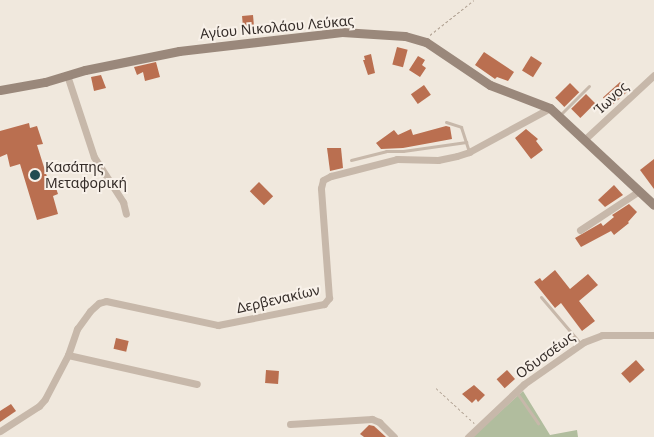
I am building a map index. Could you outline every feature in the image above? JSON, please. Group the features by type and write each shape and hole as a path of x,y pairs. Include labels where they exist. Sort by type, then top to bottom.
{"main road":[{"name":"Αγίου Νικολάου Λεύκας","path":"0,90 170,52 334,33 405,36 423,40 480,79 550,108 654,205"}],"street":[{"path":"67,75 94,157 123,202 126,214"},
{"name":"Ίωνος","path":"585,139 654,75"},
{"name":"Δερβενακίων","path":"0,431 42,404 68,355 83,319 99,303 106,301 218,325 324,304 329,298 321,188 323,180 331,176 397,159 438,160 469,152 550,108"},
{"path":"580,230 639,191"},
{"name":"Οδυσσέως","path":"468,437 517,393 524,384 581,344 602,335 654,335"},
{"path":"68,355 197,384"},
{"path":"290,424 372,419 379,422 394,437"}],"lane":[{"path":"560,116 589,86"},
{"path":"446,122 461,127 469,152"},
{"path":"351,160 386,150 403,151 466,142"},
{"path":"541,297 581,344"},
{"path":"517,393 538,423"}],"path":[{"path":"423,40 474,0"},
{"path":"436,388 478,427"}],"green space":[{"path":"523,391 550,435 577,430 578,437 472,437"}],"building":[{"path":"253,15 254,26 243,27 242,16"},
{"path":"397,47 408,50 403,67 392,64"},
{"path":"484,52 514,72 508,81 497,77 495,79 475,65"},
{"path":"371,54 375,73 368,75 363,60 365,60 364,56"},
{"path":"418,56 425,60 422,65 426,68 420,77 409,70"},
{"path":"531,56 542,63 533,77 522,70"},
{"path":"156,62 160,77 145,81 143,72 137,75 134,67"},
{"path":"101,75 106,88 94,91 91,77"},
{"path":"620,82 628,91 611,106 603,97"},
{"path":"570,83 579,92 564,107 555,98"},
{"path":"424,85 431,95 418,104 411,94"},
{"path":"586,94 595,103 580,118 571,109"},
{"name":"Κασάπης Μεταφορική","path":"29,123 30,128 37,126 43,144 37,145 49,183 54,182 58,194 53,196 58,214 37,220 20,164 10,167 7,154 0,157 0,131"},
{"path":"446,126 450,127 452,139 403,148 381,149 376,143 394,130 398,135 411,129 413,135"},
{"path":"526,129 538,139 536,141 543,150 531,159 515,138"},
{"path":"327,148 341,148 343,168 330,171"},
{"path":"654,159 654,189 640,170"},
{"path":"259,182 273,196 264,205 250,191"},
{"path":"614,185 623,195 605,207 598,200"},
{"path":"629,204 637,212 629,223 614,235 611,231 581,247 575,238 601,223 603,226 614,217 612,215"},
{"path":"555,270 570,289 588,274 598,285 579,301 595,321 582,331 561,303 555,308 534,282 540,278 542,281"},
{"path":"116,338 129,341 126,352 114,349"},
{"path":"636,360 645,370 630,383 621,373"},
{"path":"266,370 279,371 278,384 265,383"},
{"path":"507,370 515,379 505,388 497,379"},
{"path":"474,385 485,395 478,402 476,399 472,403 462,394"},
{"path":"11,404 16,411 0,422 0,411"},
{"path":"369,425 374,426 386,437 364,437 360,434"}],"place":[{"name":"Κασάπης Μεταφορική","path":"35,175"}]}
